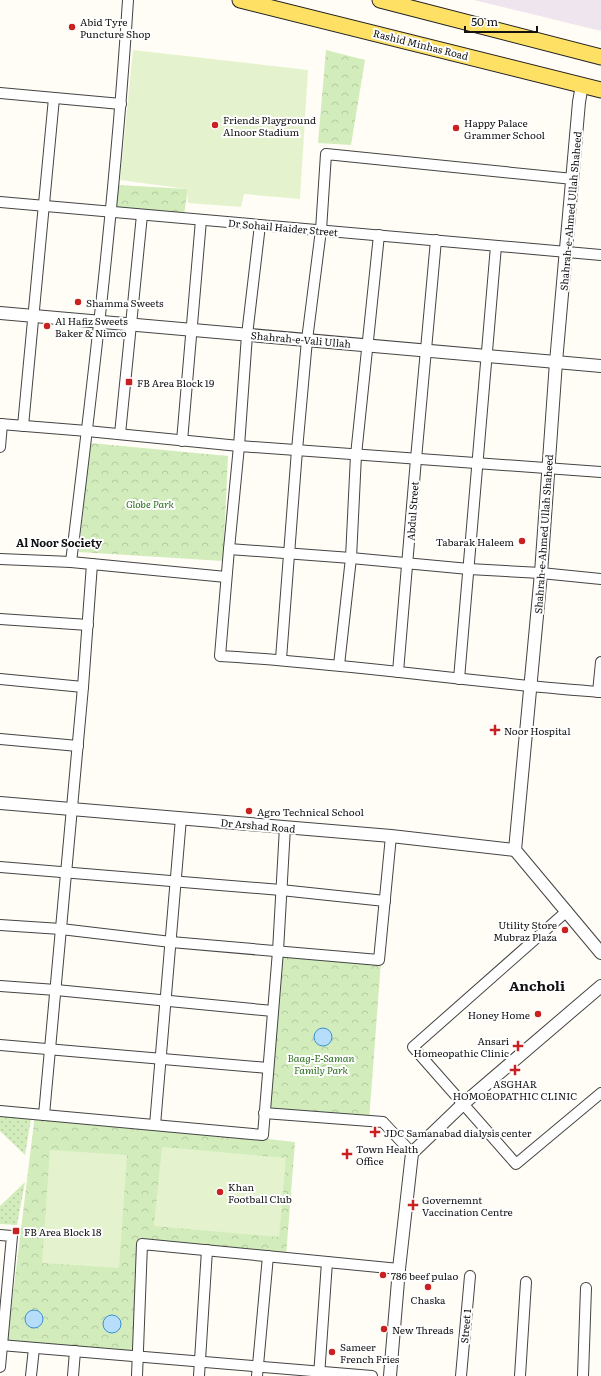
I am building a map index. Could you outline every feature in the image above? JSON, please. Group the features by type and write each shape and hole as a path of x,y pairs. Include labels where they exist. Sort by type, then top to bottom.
{"main road":[{"name":"Rashid Minhas Road","path":"240,0 601,90"},
{"path":"380,0 601,58"}],"street":[{"path":"71,562 99,322 121,104 128,0"},
{"name":"Shahrah-e-Ahmed Ullah Shaheed","path":"515,850 541,573 556,362 579,102 582,85"},
{"path":"0,93 121,104"},
{"path":"23,426 32,316 54,98"},
{"path":"281,659 297,450 307,340 321,230 326,154 573,179"},
{"name":"Dr Sohail Haider Street","path":"0,202 601,255"},
{"path":"120,434 142,215"},
{"path":"182,441 201,220"},
{"path":"260,225 247,335 239,446 220,656 281,659 530,687 600,692 601,662"},
{"path":"339,665 351,558 356,455 379,235"},
{"name":"Abdul Street","path":"398,672 436,240"},
{"path":"459,679 496,246"},
{"name":"Shahrah-e-Vali Ullah","path":"0,313 601,366"},
{"path":"0,447 1,424 239,446 601,472"},
{"path":"229,549 469,569 541,573 601,580"},
{"path":"0,559 71,562 226,577"},
{"path":"44,1115 73,809 92,564"},
{"path":"0,620 88,625"},
{"path":"0,679 83,687"},
{"path":"0,739 78,746"},
{"name":"Dr Arshad Road","path":"0,803 391,836 515,850"},
{"path":"155,1126 181,818"},
{"path":"0,1111 263,1136 278,951 285,827"},
{"path":"0,925 61,929 170,942 380,960 391,836"},
{"path":"515,850 601,953"},
{"path":"0,867 282,890 385,901"},
{"path":"567,911 414,1047 516,1164 601,1093"},
{"path":"0,986 273,1011"},
{"path":"390,1376 399,1269 412,1153 463,1104 601,986"},
{"path":"0,1045 268,1068"},
{"path":"264,1113 383,1122 412,1153"},
{"path":"0,1235 12,1236 0,1367"},
{"path":"137,1376 142,1244 399,1269"},
{"path":"199,1376 207,1250"},
{"path":"258,1371 268,1256"},
{"path":"319,1374 327,1262"},
{"name":"Street 1","path":"461,1376 470,1276"},
{"path":"520,1376 526,1282"},
{"path":"583,1376 586,1288"},
{"path":"1,1345 199,1362 258,1371 372,1376"},
{"path":"31,1376 34,1348"},
{"path":"73,1376 74,1351"}],"shaded area":[{"path":"474,0 601,0 601,31"}],"green space":[{"name":"Friends Playground Alnoor Stadium","path":"133,50 308,70 300,199 244,194 241,207 188,203 187,189 120,180"},
{"path":"326,50 365,60 351,145 318,143"},
{"path":"118,185 188,189 184,214 116,208"},
{"name":"Globe Park","path":"90,443 228,456 223,561 79,552"},
{"name":"Baag-E-Saman Family Park","path":"278,951 381,961 369,1121 264,1113"},
{"path":"35,1114 295,1142 286,1256 142,1244 138,1357 7,1344"},
{"path":"0,1115 31,1119 25,1155 0,1131"},
{"name":"Khan Football Club","path":"162,1147 286,1158 279,1237 154,1226"},
{"path":"50,1150 127,1155 119,1268 42,1263"},
{"path":"25,1182 17,1225 0,1224 0,1206"}],"water":[{"path":"323,1028 329,1031 332,1037 329,1043 323,1046 317,1043 314,1037 317,1031"},
{"path":"34,1310 40,1313 43,1319 40,1325 34,1328 28,1325 25,1319 28,1313"},
{"path":"112,1315 118,1318 121,1324 118,1330 112,1333 106,1330 103,1324 106,1318"}],"place":[{"name":"Abid Tyre Puncture Shop","path":"72,27"},
{"name":"Friends Playground Alnoor Stadium","path":"215,125"},
{"name":"Happy Palace Grammer School","path":"456,128"},
{"name":"Shamma Sweets","path":"78,302"},
{"name":"Al Hafiz Sweets Baker & Nimco","path":"47,326"},
{"name":"FB Area Block 19","path":"129,382"},
{"name":"Tabarak Haleem","path":"522,541"},
{"name":"Noor Hospital","path":"495,730"},
{"name":"Agro Technical School","path":"249,811"},
{"name":"Utility Store Mubraz Plaza","path":"565,930"},
{"name":"Honey Home","path":"538,1014"},
{"name":"Ansari Homeopathic Clinic","path":"518,1046"},
{"name":"ASGHAR HOMOEOPATHIC CLINIC","path":"515,1070"},
{"name":"JDC Samanabad dialysis center","path":"375,1132"},
{"name":"Town Health Office","path":"347,1154"},
{"name":"Khan Football Club","path":"220,1192"},
{"name":"Governemnt Vaccination Centre","path":"413,1205"},
{"name":"FB Area Block 18","path":"16,1231"},
{"name":"786 beef pulao","path":"383,1275"},
{"name":"Chaska","path":"428,1287"},
{"name":"New Threads","path":"384,1329"},
{"name":"Sameer French Fries","path":"332,1352"}],"district":[{"name":"Al Noor Society","path":"59,542"},
{"name":"Ancholi","path":"537,985"}]}
